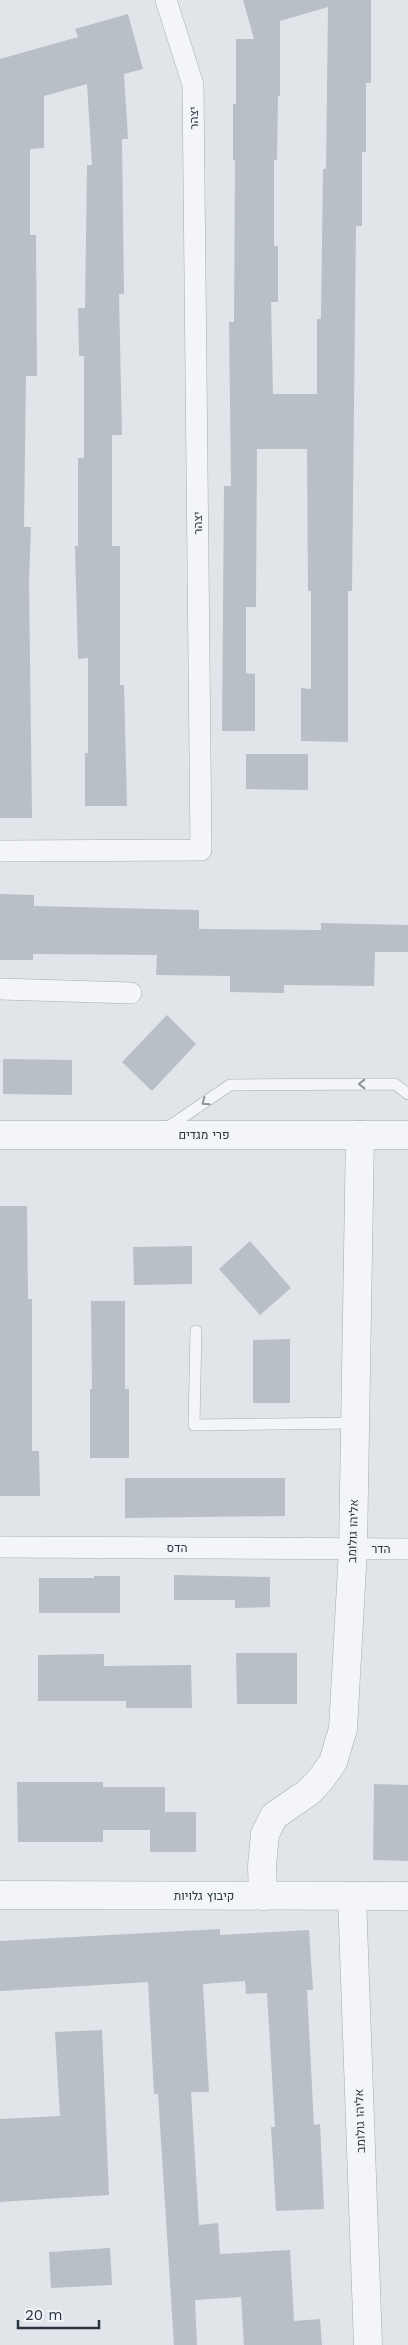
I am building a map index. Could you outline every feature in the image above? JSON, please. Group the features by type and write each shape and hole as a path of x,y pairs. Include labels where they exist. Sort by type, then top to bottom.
{"street":[{"name":"יצהר","path":"0,851 201,850 193,85 166,0"},
{"path":"0,989 131,993"},
{"name":"פרי מגדים","path":"0,1134 408,1135"},
{"name":"אליהו גולומב","path":"263,1896 262,1866 265,1834 274,1816 315,1785 333,1762 343,1729 353,1549 360,1135"},
{"name":"הדס","path":"0,1547 353,1549"},
{"name":"הדר","path":"353,1549 408,1549"},
{"name":"קיבוץ גלויות","path":"0,1895 408,1896"},
{"name":"אליהו גולומב","path":"352,1896 368,2345"}],"lane":[{"path":"158,1135 230,1085 395,1084 408,1094"},
{"path":"196,1331 194,1425 355,1423"}],"building":[{"path":"243,0 371,0 371,83 366,83 366,152 362,152 362,226 356,226 352,591 348,591 348,742 301,741 301,688 311,689 311,591 308,591 307,449 257,449 256,607 246,607 246,673 255,674 255,731 222,731 224,486 231,486 229,322 234,322 235,160 233,160 233,104 236,104 236,39 254,39","holes":["328,7 326,169 323,169 321,319 317,319 317,394 273,394 271,302 278,302 278,246 274,246 274,160 277,160 278,96 280,96 280,21"]},
{"path":"128,14 143,69 124,74 128,139 122,139 124,294 119,294 122,435 112,435 112,546 120,546 120,685 124,685 127,806 85,806 85,753 88,753 88,658 78,659 75,546 78,546 78,458 84,458 84,356 79,356 78,308 85,308 87,165 92,165 87,84 44,96 44,148 30,149 30,235 36,235 37,376 26,376 24,527 31,527 29,581 32,818 0,818 0,59 78,37 75,29"},
{"path":"246,754 308,754 308,790 246,789"},
{"path":"0,894 34,895 34,906 199,910 199,929 321,930 321,923 408,925 408,952 375,952 374,986 284,985 284,993 230,992 230,976 156,975 157,955 33,954 33,960 0,960"},
{"path":"167,1015 196,1044 152,1091 122,1062"},
{"path":"3,1059 72,1060 72,1095 3,1094"},
{"path":"0,1206 27,1206 28,1299 32,1299 32,1451 39,1451 40,1496 0,1496"},
{"path":"250,1241 291,1288 260,1315 219,1269"},
{"path":"192,1246 192,1284 134,1285 133,1247"},
{"path":"91,1301 125,1301 125,1389 129,1389 129,1458 90,1458 90,1389 92,1389"},
{"path":"290,1339 290,1403 253,1403 253,1340"},
{"path":"125,1478 285,1478 285,1516 125,1518"},
{"path":"174,1575 270,1577 270,1607 235,1608 235,1600 174,1600"},
{"path":"94,1576 120,1576 120,1613 39,1613 39,1578 94,1578"},
{"path":"236,1653 297,1653 297,1704 237,1704"},
{"path":"104,1654 104,1666 191,1665 192,1708 126,1708 126,1701 38,1701 38,1655"},
{"path":"17,1782 103,1782 103,1787 165,1787 165,1812 196,1812 196,1852 150,1852 150,1830 103,1830 103,1842 18,1842"},
{"path":"374,1784 408,1785 408,1861 373,1860"},
{"path":"220,1929 220,1935 309,1930 313,1990 307,1990 314,2125 320,2124 324,2209 276,2211 271,2127 275,2127 267,1993 246,1994 245,1981 203,1984 209,2092 191,2092 199,2225 218,2223 220,2254 290,2250 294,2321 320,2319 322,2345 244,2345 241,2297 195,2300 197,2345 174,2345 158,2094 154,2094 148,1982 0,1991 0,1941"},
{"path":"102,2030 109,2195 0,2202 0,2119 60,2116 55,2032"},
{"path":"110,2248 112,2285 51,2288 49,2252"}]}
